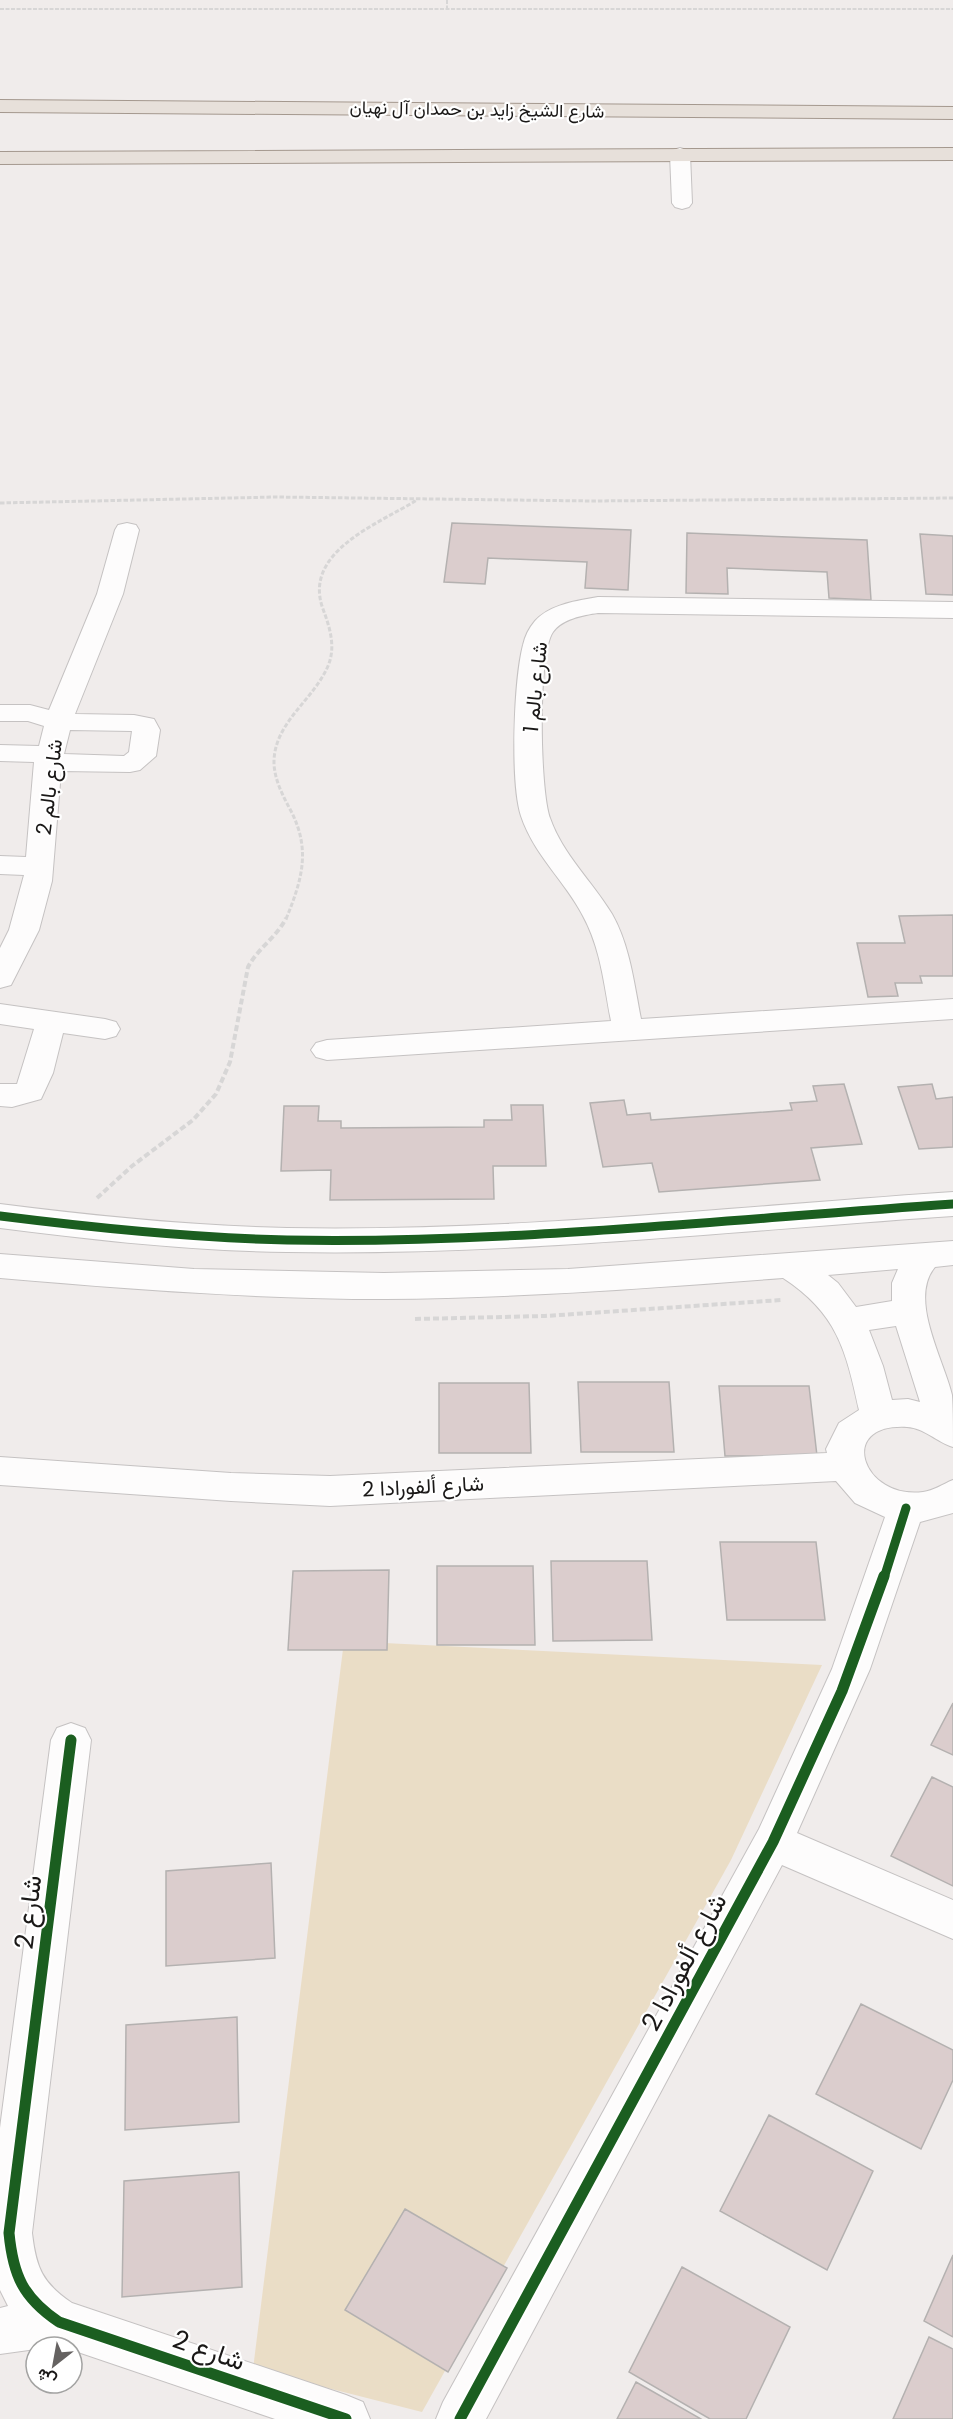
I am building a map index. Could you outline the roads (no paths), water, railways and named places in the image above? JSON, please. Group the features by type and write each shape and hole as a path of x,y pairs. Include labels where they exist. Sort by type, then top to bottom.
{"main road":[{"name":"شارع الشيخ زايد بن حمدان آل نهيان","path":"0,106 471,108 867,113 953,111"},
{"path":"0,158 953,154"}],"street":[{"path":"680,154 682,203"},
{"name":"شارع بالم 2","path":"0,978 24,930 14,913 40,867 49,758 59,722 110,594 127,530"},
{"name":"شارع بالم 1","path":"628,1030 616,968 605,929 590,902 557,861 539,827 533,810 530,794 530,717 535,645 539,634 548,623 561,614 598,605 953,610"},
{"path":"0,713 30,713 59,722 134,723 144,725 146,730 142,756 130,764 0,753"},
{"path":"0,865 40,867"},
{"path":"327,1050 953,1009"},
{"path":"0,1014 105,1029"},
{"path":"0,1095 12,1096 30,1091 51,1022"},
{"path":"0,1216 187,1235 286,1240 561,1232 953,1204"},
{"path":"225,1283 238,1272 256,1267 330,1265 349,1255 357,1239"},
{"path":"0,1266 100,1276 225,1283 384,1286 568,1282 939,1254"},
{"path":"939,1254 915,1269 909,1283 910,1311 927,1373 950,1430"},
{"path":"788,1265 824,1290 847,1321 867,1372 878,1414"},
{"path":"847,1321 910,1311"},
{"path":"950,1430 934,1420 906,1412 878,1414 862,1423 850,1435 845,1450 846,1466 855,1481 868,1494 886,1504 906,1508 926,1508 944,1502 953,1496"},
{"name":"شارع ألفورادا 2","path":"0,1471 231,1487 330,1491 846,1466"},
{"name":"شارع ألفورادا 2","path":"460,2419 773,1842 815,1754 851,1669 881,1587 906,1508"},
{"name":"شارع 2","path":"71,1740 4,2235 17,2277 27,2296 40,2311 58,2322 346,2419"},
{"path":"773,1842 953,1920"},
{"name":"شارع 2","path":"0,2331 58,2322"}]}
